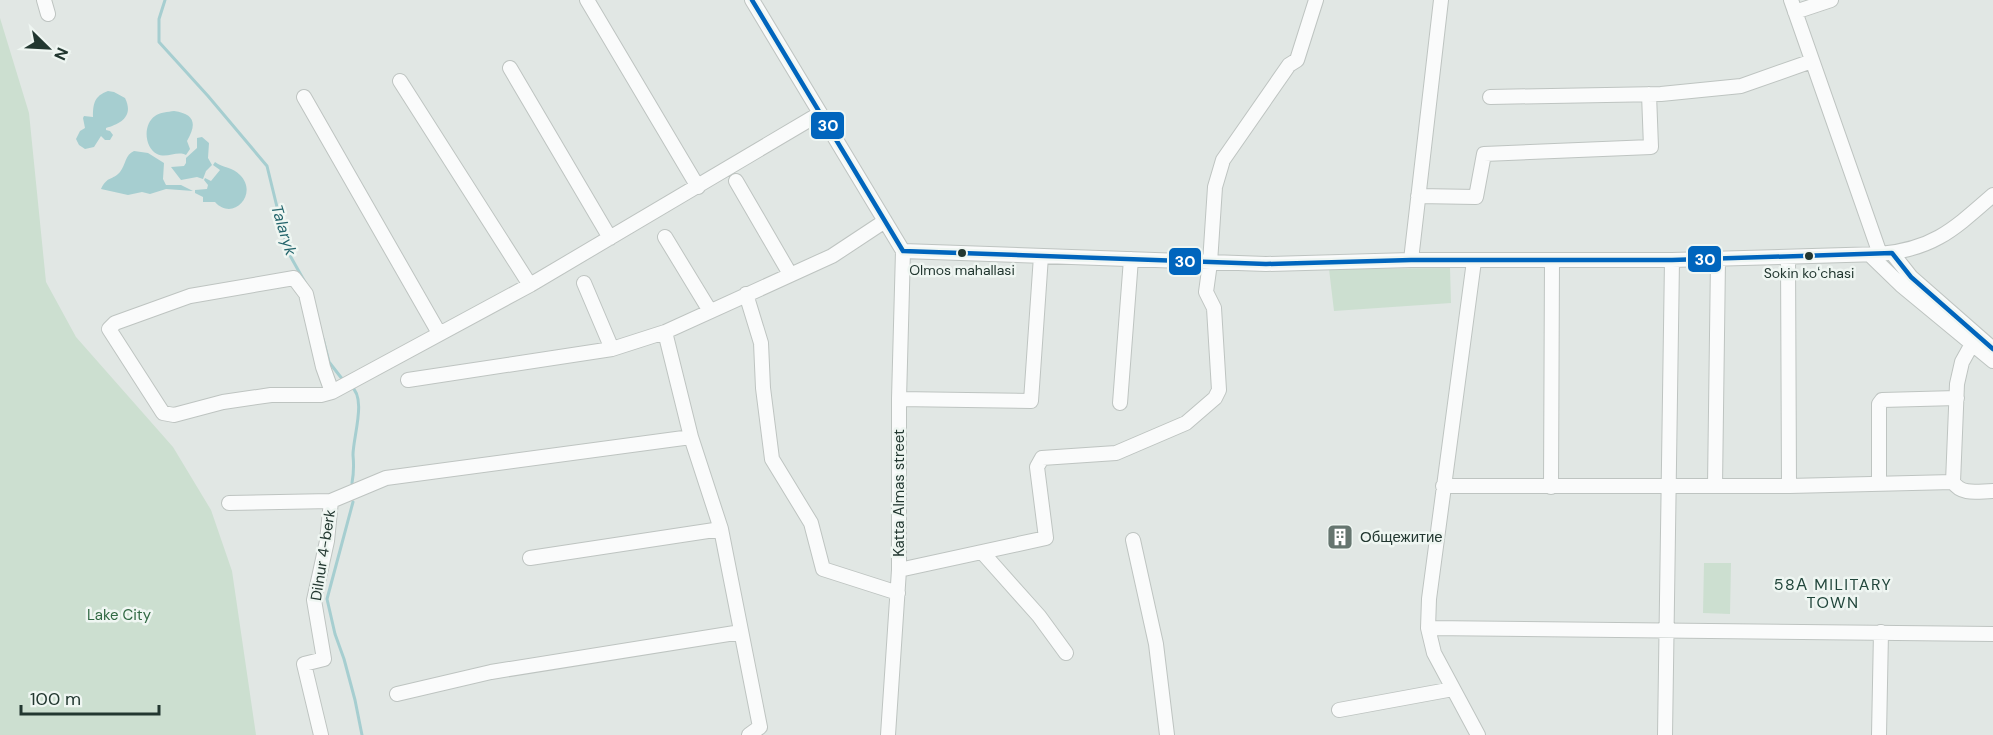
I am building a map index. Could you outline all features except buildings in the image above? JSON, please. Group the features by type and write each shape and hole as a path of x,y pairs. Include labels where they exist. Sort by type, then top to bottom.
{"street":[{"path":"44,0 48,14"},
{"path":"586,0 698,187"},
{"path":"752,0 903,251 1266,264 1411,260 1672,260 1881,254 1903,252 1929,243 1951,231 1993,195"},
{"path":"900,570 1046,538 1037,467 1041,458 1116,453 1186,423 1215,398 1219,390 1215,308 1206,292 1215,187 1223,160 1289,65 1297,60 1316,0"},
{"path":"1411,260 1441,0"},
{"path":"1830,0 1793,6 1881,254 1901,285 1993,361"},
{"path":"1491,97 1649,94 1741,86 1812,61"},
{"path":"510,68 610,238"},
{"path":"400,81 530,285"},
{"path":"1418,196 1476,197 1484,154 1651,147 1649,94"},
{"path":"304,97 439,333"},
{"path":"338,389 324,367 306,294 294,278 190,296 115,323 109,329 163,413 174,415 223,402 271,395 321,395 338,389 530,285 819,114"},
{"path":"736,180 790,274"},
{"path":"408,380 612,349 664,332 832,256 885,221"},
{"path":"665,237 710,311"},
{"name":"Katta Almas street","path":"888,735 900,570 899,399 903,251"},
{"path":"1881,254 1911,277 1993,349"},
{"path":"899,399 1031,401 1041,256"},
{"path":"1788,258 1789,486"},
{"path":"1120,403 1131,259"},
{"path":"1715,486 1718,259"},
{"path":"1551,487 1552,260"},
{"path":"1665,735 1672,260"},
{"path":"1474,261 1443,486 1429,599 1428,628 1434,653 1479,735"},
{"path":"584,283 612,349"},
{"path":"746,294 761,343 772,459 811,523 823,569 898,593"},
{"path":"664,332 692,437 721,529 760,727 749,735"},
{"path":"1972,344 1962,362 1957,398 1953,482 1957,489 1963,492 1993,491"},
{"path":"1880,484 1879,404 1882,400 1957,398"},
{"path":"229,503 332,501 386,478 692,437"},
{"path":"1443,486 1789,486 1953,482"},
{"name":"Dilnur 4-berk","path":"321,735 304,664 324,659 314,600 327,541 332,501"},
{"path":"530,558 721,529"},
{"path":"1133,540 1156,644 1167,735"},
{"path":"982,552 1039,616 1066,653"},
{"path":"1428,628 1993,634"},
{"path":"397,694 491,672 741,632"},
{"path":"1880,735 1881,633"},
{"path":"1339,710 1453,689"}],"green space":[{"name":"Lake City","path":"0,18 29,113 46,282 76,337 173,447 211,510 232,571 256,735 0,735"},
{"path":"1450,268 1451,303 1334,311 1329,269"},
{"path":"1704,563 1731,563 1730,614 1703,613"}],"water":[{"path":"108,91 125,98 127,114 117,124 106,128 113,135 110,140 105,140 101,136 94,147 85,149 76,139 80,131 85,128 83,118 84,116 93,117 95,101"},
{"path":"174,111 190,117 192,121 192,130 187,141 190,149 186,155 157,154 147,141 148,124 157,115"},
{"path":"202,137 209,143 208,158 212,165 206,171 203,179 197,177 181,180 171,167 184,166 186,158 197,148 197,138"},
{"path":"134,151 148,153 164,163 163,179 166,185 181,185 193,191 166,189 150,194 142,192 128,195 101,189 108,180 120,172 127,157"},
{"path":"215,162 237,172 245,182 247,190 245,197 236,207 229,209 215,202 203,202 203,197 195,193 195,190 207,189 205,178 211,181 220,170 213,165"}],"waterway":[{"name":"Talaryk","path":"165,0 159,19 159,42 267,166 288,252 306,284"},
{"name":"Talaryk","path":"323,339 329,362 343,380"},
{"name":"Talaryk","path":"351,386 356,392 359,408 352,483"},
{"name":"Talaryk","path":"353,502 327,599 355,700 362,735"}],"transit line":[{"name":"30","path":"752,0 903,251"},
{"name":"30","path":"903,251 1266,264 1411,260 1672,260 1892,253 1911,277 1993,349"}],"place":[{"name":"Olmos mahallasi","path":"962,253"},
{"name":"Sokin koʻchasi","path":"1809,256"},
{"name":"Общежитие","path":"1340,537"}],"district":[{"name":"58А MILITARY TOWN","path":"1833,593"}]}
